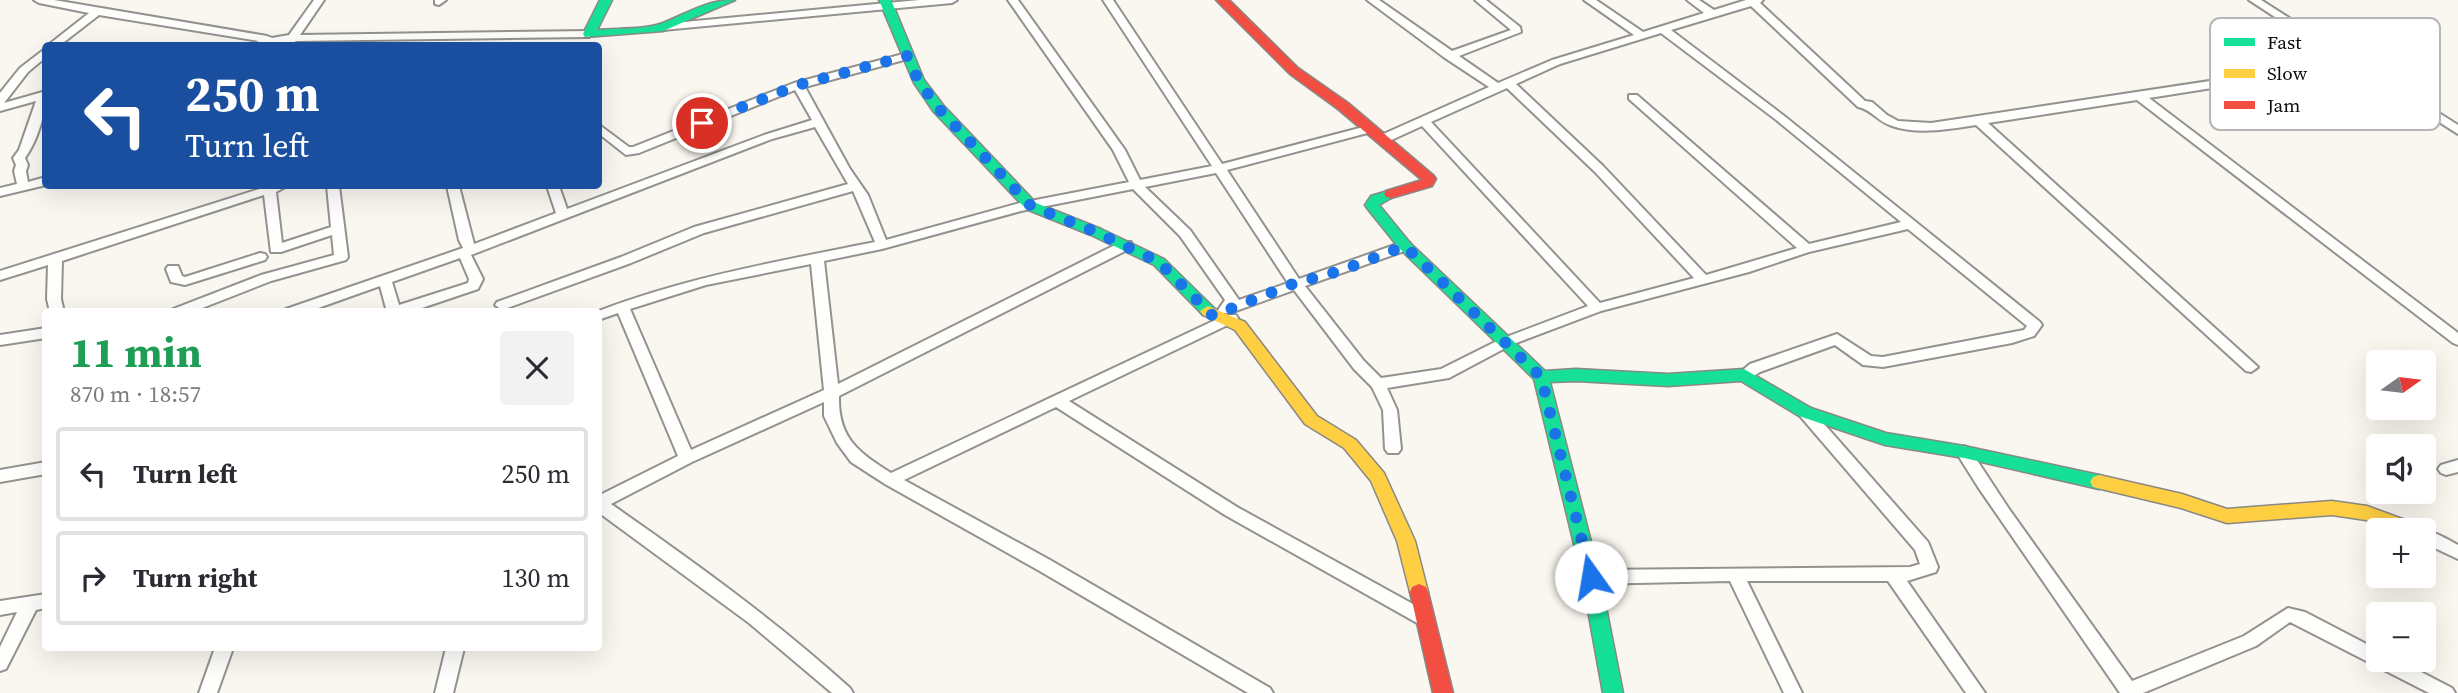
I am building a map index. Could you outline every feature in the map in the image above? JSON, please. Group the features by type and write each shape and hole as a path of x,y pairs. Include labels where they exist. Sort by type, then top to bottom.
{"street":[{"path":"39,0 97,12 290,42 430,35 589,34 952,0"},
{"path":"290,42 318,0"},
{"path":"589,34 606,0"},
{"path":"663,27 694,11 729,0"},
{"path":"1013,0 1119,150 1136,185 1193,244 1232,300 1230,313 1311,420 1350,444 1378,478 1406,541 1443,693"},
{"path":"1108,0 1217,169 1235,188 1295,283 1359,365 1378,384 1390,410 1392,449"},
{"path":"1222,0 1294,71 1377,134 1429,179 1427,183 1376,199 1372,205 1405,246 1541,377 1591,577 1613,693"},
{"path":"1372,0 1449,55 1503,86 1599,169 1703,279"},
{"path":"1449,55 1516,32 1505,19 1480,0"},
{"path":"1589,0 1641,35"},
{"path":"1692,0 1712,14"},
{"path":"602,314 705,281 817,260 1031,206 1377,134 1424,121 1556,62 1755,0 1862,105 1868,104 1886,120 1923,127 1979,121 2210,85"},
{"path":"2254,0 2282,18"},
{"path":"887,4 918,80 938,108 1031,206 1126,245 1159,262 1213,316 1230,313"},
{"path":"57,42 97,12"},
{"path":"1541,377 1576,375 1668,380 1744,375 1755,368 1837,339 1868,361 1883,362 2029,333 2035,324 1779,117 1664,30"},
{"path":"495,42 500,34"},
{"path":"424,42 430,35"},
{"path":"270,42 275,41"},
{"path":"0,101 24,70 42,54"},
{"path":"602,130 626,151 645,146 798,85 907,56"},
{"path":"798,85 862,195 882,244"},
{"path":"0,108 42,95"},
{"path":"2139,96 2458,340"},
{"path":"1633,97 1806,249"},
{"path":"23,186 19,158 25,150 42,102"},
{"path":"2440,119 2458,130"},
{"path":"1424,121 1597,308"},
{"path":"1979,121 2251,367"},
{"path":"303,308 468,252 768,137 818,122"},
{"path":"0,192 42,182"},
{"path":"502,305 699,230 855,186"},
{"path":"275,189 276,249"},
{"path":"188,308 266,278 341,257 333,189"},
{"path":"403,308 473,286 476,279 454,189"},
{"path":"554,189 563,215"},
{"path":"0,276 55,260 254,190"},
{"path":"1378,384 1444,374 1506,342 1597,308 1744,270 1806,249 1912,224"},
{"path":"173,269 176,279 185,281 337,229"},
{"path":"602,501 687,458 832,393 1126,245"},
{"path":"890,481 1295,283 1340,271 1405,246"},
{"path":"260,257 266,278"},
{"path":"55,260 56,308"},
{"path":"817,260 832,393 831,416 842,439 856,458 890,481 1044,565 1264,693"},
{"path":"385,281 393,308"},
{"path":"622,307 687,458"},
{"path":"0,340 42,334"},
{"path":"1744,375 1805,412 1885,439 1964,452 2182,500 2201,509 2233,516 2317,508 2350,509 2387,518"},
{"path":"1056,400 1231,512 1427,620"},
{"path":"1591,577 1910,574 1930,566 1922,547 1805,412"},
{"path":"1964,452 1996,504 2071,605 2129,692 2250,641 2288,615 2300,617 2366,652"},
{"path":"0,476 42,469"},
{"path":"602,505 660,545 791,644 844,693"},
{"path":"2436,542 2458,552"},
{"path":"1892,573 1976,693"},
{"path":"1735,574 1793,693"},
{"path":"0,608 38,602"},
{"path":"0,664 38,602"},
{"path":"208,693 223,651"},
{"path":"444,693 454,651"},
{"path":"2405,672 2446,693"}],"traffic: fast":[{"path":"589,34 606,0"},
{"path":"589,34 663,27 694,11 729,0"},
{"path":"885,0 918,80 938,108 1031,206 1096,232 1159,262 1208,311"},
{"path":"1391,194 1376,199 1372,205 1405,246 1541,377 1591,577 1613,693"},
{"path":"1541,377 1576,375 1668,380 1744,375 1805,412 1885,439 1964,452 2099,482"}],"traffic: slow":[{"path":"1208,311 1240,326 1311,420 1350,444 1378,478 1406,541 1419,592"},
{"path":"2099,482 2182,501 2227,516 2332,508 2367,513 2381,518"}],"traffic: jam":[{"path":"1222,0 1294,71 1343,106 1429,179 1427,183 1391,194"},
{"path":"1419,592 1443,693"}],"route":[{"path":"702,123 798,85 907,56 918,80 938,108 1031,206 1126,245 1159,262 1213,316 1295,283 1340,271 1405,246 1541,377 1591,577"}]}
